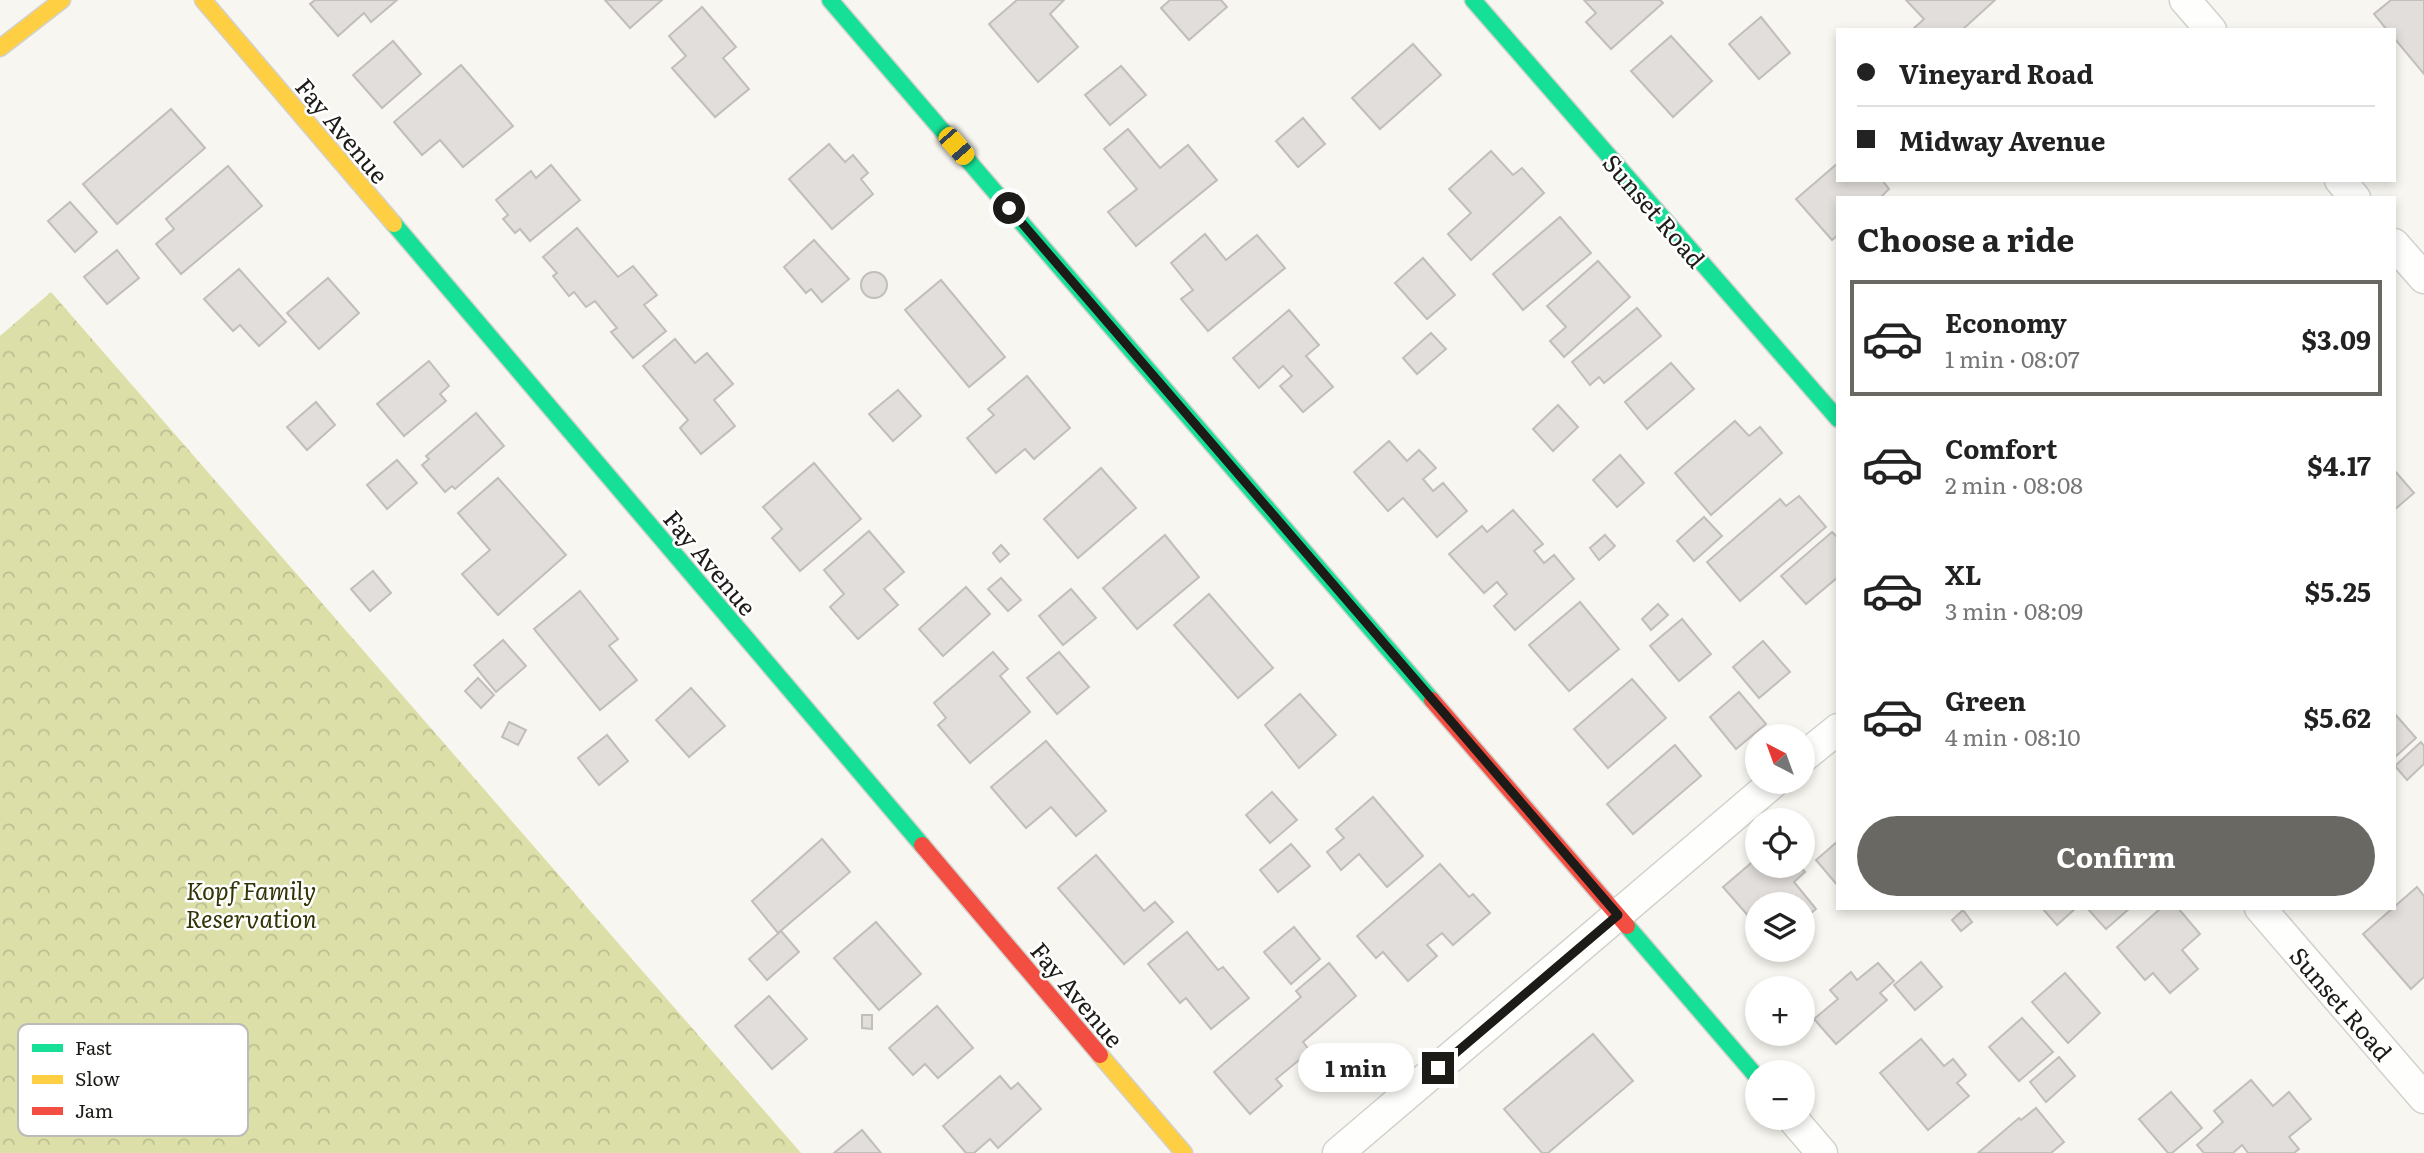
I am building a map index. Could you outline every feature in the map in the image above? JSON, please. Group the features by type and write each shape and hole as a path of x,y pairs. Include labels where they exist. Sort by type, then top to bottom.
{"street":[{"path":"0,48 62,0"},
{"name":"Fay Avenue","path":"203,0 1184,1153"},
{"path":"830,0 1745,1063"},
{"name":"Sunset Road","path":"1473,0 1836,417"},
{"path":"2185,0 2209,28"},
{"path":"2342,182 2353,196"},
{"path":"2396,249 2424,278"},
{"path":"1815,748 1836,731"},
{"path":"1338,1153 1760,794"},
{"name":"Sunset Road","path":"2262,910 2424,1098"},
{"path":"1802,1130 1822,1153"}],"green space":[{"name":"Kopf Family Reservation","path":"51,292 801,1153 0,1153 0,336"}],"building":[{"path":"315,0 397,0 371,22 364,13 338,36 310,4"},
{"path":"605,0 662,0 630,28"},
{"path":"1017,0 1064,0 1050,14 1078,47 1038,82 989,24"},
{"path":"1170,0 1221,0 1227,7 1189,40 1161,8"},
{"path":"1584,0 1660,0 1663,3 1611,49 1586,22 1596,13"},
{"path":"1906,0 1995,0 1964,28 1914,28 1924,19"},
{"path":"2391,0 2424,0 2424,74 2396,40 2396,28 2385,28 2374,14"},
{"path":"702,7 736,47 723,58 749,89 715,117 672,68 686,56 669,36"},
{"path":"1761,17 1790,53 1759,79 1729,44"},
{"path":"1671,36 1712,81 1673,117 1631,71"},
{"path":"393,41 421,74 382,108 353,75"},
{"path":"1413,44 1441,75 1380,129 1352,98"},
{"path":"461,65 513,126 463,167 440,140 422,155 394,122"},
{"path":"1121,66 1146,95 1110,125 1085,95"},
{"path":"171,109 205,148 117,224 83,184"},
{"path":"1303,118 1325,144 1298,167 1276,141"},
{"path":"1128,129 1160,168 1188,145 1217,180 1136,246 1108,212 1137,189 1104,149"},
{"path":"829,144 845,162 853,155 868,173 861,179 873,194 832,229 789,179"},
{"path":"1491,151 1513,175 1522,168 1544,193 1471,260 1448,234 1471,213 1449,189"},
{"path":"551,165 580,200 530,241 520,229 515,233 503,219 508,215 496,200 531,171 536,178"},
{"path":"1836,165 1836,182 1884,182 1889,189 1882,196 1836,196 1836,237 1832,240 1796,199"},
{"path":"228,166 262,206 181,274 156,244 174,229 166,219"},
{"path":"70,202 97,232 75,252 48,221"},
{"path":"1560,217 1591,253 1523,310 1493,274"},
{"path":"577,228 618,277 633,266 657,295 644,305 666,331 633,358 611,332 617,328 595,301 586,307 574,292 569,296 553,276 557,273 543,257"},
{"path":"1205,234 1226,260 1257,235 1285,268 1208,331 1181,299 1193,290 1171,263"},
{"path":"814,240 849,279 822,302 811,289 806,293 784,267"},
{"path":"117,250 139,278 107,304 84,277"},
{"path":"1423,258 1455,295 1427,319 1395,283"},
{"path":"1598,261 1630,297 1564,357 1550,341 1566,327 1547,306"},
{"path":"239,269 286,322 259,346 240,325 233,331 204,299"},
{"path":"874,272 883,276 887,285 883,294 874,298 865,294 861,285 865,276"},
{"path":"328,278 359,313 319,349 287,313"},
{"path":"941,280 1005,357 969,387 905,310"},
{"path":"1637,308 1661,336 1604,383 1599,377 1590,385 1572,362"},
{"path":"1289,310 1319,345 1306,356 1333,387 1303,412 1280,386 1292,376 1283,366 1259,388 1233,358"},
{"path":"1431,333 1446,349 1417,374 1403,358"},
{"path":"675,339 695,363 707,353 733,384 714,400 735,426 701,454 680,428 688,420 643,366"},
{"path":"429,361 449,386 440,394 446,401 404,436 377,404"},
{"path":"1671,363 1694,389 1647,429 1625,402"},
{"path":"1027,376 1070,428 1034,459 1025,449 996,473 967,438 994,415 988,409"},
{"path":"898,390 921,416 893,441 869,414"},
{"path":"316,402 335,425 307,450 287,427"},
{"path":"1558,405 1578,427 1553,451 1533,429"},
{"path":"476,413 504,446 455,489 452,486 445,492 422,465 429,459 426,456"},
{"path":"1735,421 1749,436 1760,427 1782,453 1711,515 1675,473"},
{"path":"1389,441 1407,461 1419,450 1436,468 1423,479 1433,491 1443,483 1467,511 1437,537 1403,498 1388,511 1354,472"},
{"path":"1620,455 1644,483 1617,507 1593,480"},
{"path":"397,460 417,483 387,509 367,485"},
{"path":"814,463 861,519 800,571 772,538 782,529 763,507"},
{"path":"1101,468 1136,508 1078,558 1044,519"},
{"path":"2396,472 2414,493 2396,508"},
{"path":"498,478 566,555 498,615 462,574 490,550 458,513"},
{"path":"1799,496 1826,527 1740,601 1707,562 1780,499 1786,506"},
{"path":"1513,510 1543,544 1534,551 1544,563 1554,555 1574,579 1515,630 1494,606 1507,594 1497,582 1484,593 1449,554 1482,526 1487,532"},
{"path":"1704,517 1722,536 1694,561 1677,541"},
{"path":"869,531 904,572 884,589 898,605 858,639 830,607 844,594 824,570"},
{"path":"1832,532 1836,536 1836,579 1806,604 1781,576"},
{"path":"1165,535 1199,577 1137,629 1103,588"},
{"path":"1605,535 1615,546 1599,560 1590,548"},
{"path":"1001,545 1009,554 1000,562 993,553"},
{"path":"373,571 391,593 370,611 351,589"},
{"path":"1001,578 1021,600 1008,611 988,589"},
{"path":"966,587 990,614 943,656 919,629"},
{"path":"1071,589 1096,618 1063,645 1039,616"},
{"path":"580,591 618,639 609,646 637,680 600,710 534,629"},
{"path":"1209,594 1273,668 1238,698 1174,625"},
{"path":"1580,602 1619,649 1569,691 1529,645"},
{"path":"1658,604 1668,615 1651,630 1642,619"},
{"path":"1682,619 1711,654 1679,681 1650,646"},
{"path":"503,640 526,666 496,692 474,665"},
{"path":"1763,641 1790,672 1759,698 1733,667"},
{"path":"993,652 1008,669 1000,676 1030,712 970,763 938,725 946,718 934,703"},
{"path":"1059,652 1089,687 1057,714 1027,678"},
{"path":"478,678 494,695 481,708 465,691"},
{"path":"1632,679 1666,718 1608,768 1574,729"},
{"path":"691,688 725,726 689,757 656,720"},
{"path":"1739,692 1766,724 1745,724 1745,742 1736,749 1710,717"},
{"path":"1300,694 1336,735 1299,768 1265,725"},
{"path":"2396,715 2416,738 2396,756"},
{"path":"509,722 526,730 518,745 502,737"},
{"path":"607,735 628,761 599,785 578,758"},
{"path":"1046,741 1106,811 1076,836 1051,807 1026,828 991,787"},
{"path":"2421,742 2424,746 2424,764 2407,780 2396,765"},
{"path":"1675,745 1701,776 1633,834 1607,804"},
{"path":"1272,792 1297,820 1270,843 1246,815"},
{"path":"1373,797 1423,856 1387,887 1359,854 1341,870 1327,852 1344,838 1336,829"},
{"path":"822,839 850,872 778,933 752,901"},
{"path":"1836,843 1836,884 1816,860"},
{"path":"1291,844 1310,866 1278,892 1260,870"},
{"path":"1096,855 1144,911 1155,902 1173,922 1124,964 1058,888"},
{"path":"1440,864 1469,897 1473,894 1490,913 1453,945 1442,933 1427,945 1437,956 1408,981 1383,952 1376,958 1357,936"},
{"path":"1745,868 1745,878 1798,878 1794,882 1802,892 1745,892 1745,912 1723,887"},
{"path":"2417,887 2424,896 2424,977 2411,989 2363,934 2391,910 2396,910 2396,905"},
{"path":"1963,910 1972,922 1961,931 1952,920"},
{"path":"2044,910 2074,910 2057,925"},
{"path":"2089,910 2128,910 2106,929"},
{"path":"2159,910 2180,910 2200,934 2182,950 2198,969 2170,993 2153,973 2145,980 2117,947"},
{"path":"876,922 921,974 879,1010 834,958"},
{"path":"1294,927 1320,959 1291,984 1264,952"},
{"path":"781,931 799,952 767,980 749,959"},
{"path":"1187,932 1218,970 1223,967 1249,998 1211,1029 1186,998 1180,1003 1148,964"},
{"path":"1921,962 1942,987 1915,1010 1894,985"},
{"path":"1329,963 1356,996 1303,1042 1310,1051 1276,1079 1282,1086 1250,1114 1214,1072 1301,997 1296,991"},
{"path":"1878,963 1894,981 1880,993 1887,1000 1836,1044 1815,1018 1838,999 1830,990 1851,972 1857,980"},
{"path":"2065,973 2100,1013 2068,1043 2032,1002"},
{"path":"769,996 807,1039 772,1069 735,1026"},
{"path":"937,1006 973,1048 938,1078 925,1064 913,1075 889,1048"},
{"path":"862,1015 872,1015 872,1029 862,1028"},
{"path":"2022,1018 2053,1052 2019,1081 1989,1047"},
{"path":"1593,1034 1633,1081 1548,1153 1542,1153 1504,1109"},
{"path":"1921,1039 1944,1066 1953,1059 1966,1075 1957,1083 1969,1096 1928,1130 1880,1073"},
{"path":"2059,1057 2075,1076 2046,1102 2030,1082"},
{"path":"1000,1076 1011,1089 1018,1083 1041,1109 998,1148 990,1139 974,1153 966,1153 943,1126"},
{"path":"2251,1080 2273,1106 2289,1092 2311,1119 2289,1137 2299,1149 2294,1153 2248,1153 2242,1145 2233,1153 2204,1153 2197,1145 2223,1122 2214,1111"},
{"path":"2171,1092 2202,1128 2172,1153 2168,1153 2139,1119"},
{"path":"2036,1108 2064,1142 2051,1153 1978,1153 2019,1118 2021,1120"},
{"path":"862,1130 881,1153 834,1153"}],"traffic: fast":[{"path":"830,0 1432,700"},
{"path":"1473,0 1836,417"},
{"path":"394,224 922,845"},
{"path":"1627,926 1745,1063"}],"traffic: slow":[{"path":"0,48 62,0"},
{"path":"203,0 394,224"},
{"path":"1100,1055 1184,1153"}],"traffic: jam":[{"path":"1432,700 1627,926"},
{"path":"922,845 1100,1055"}],"route":[{"path":"1009,208 1618,915 1438,1068"}]}
